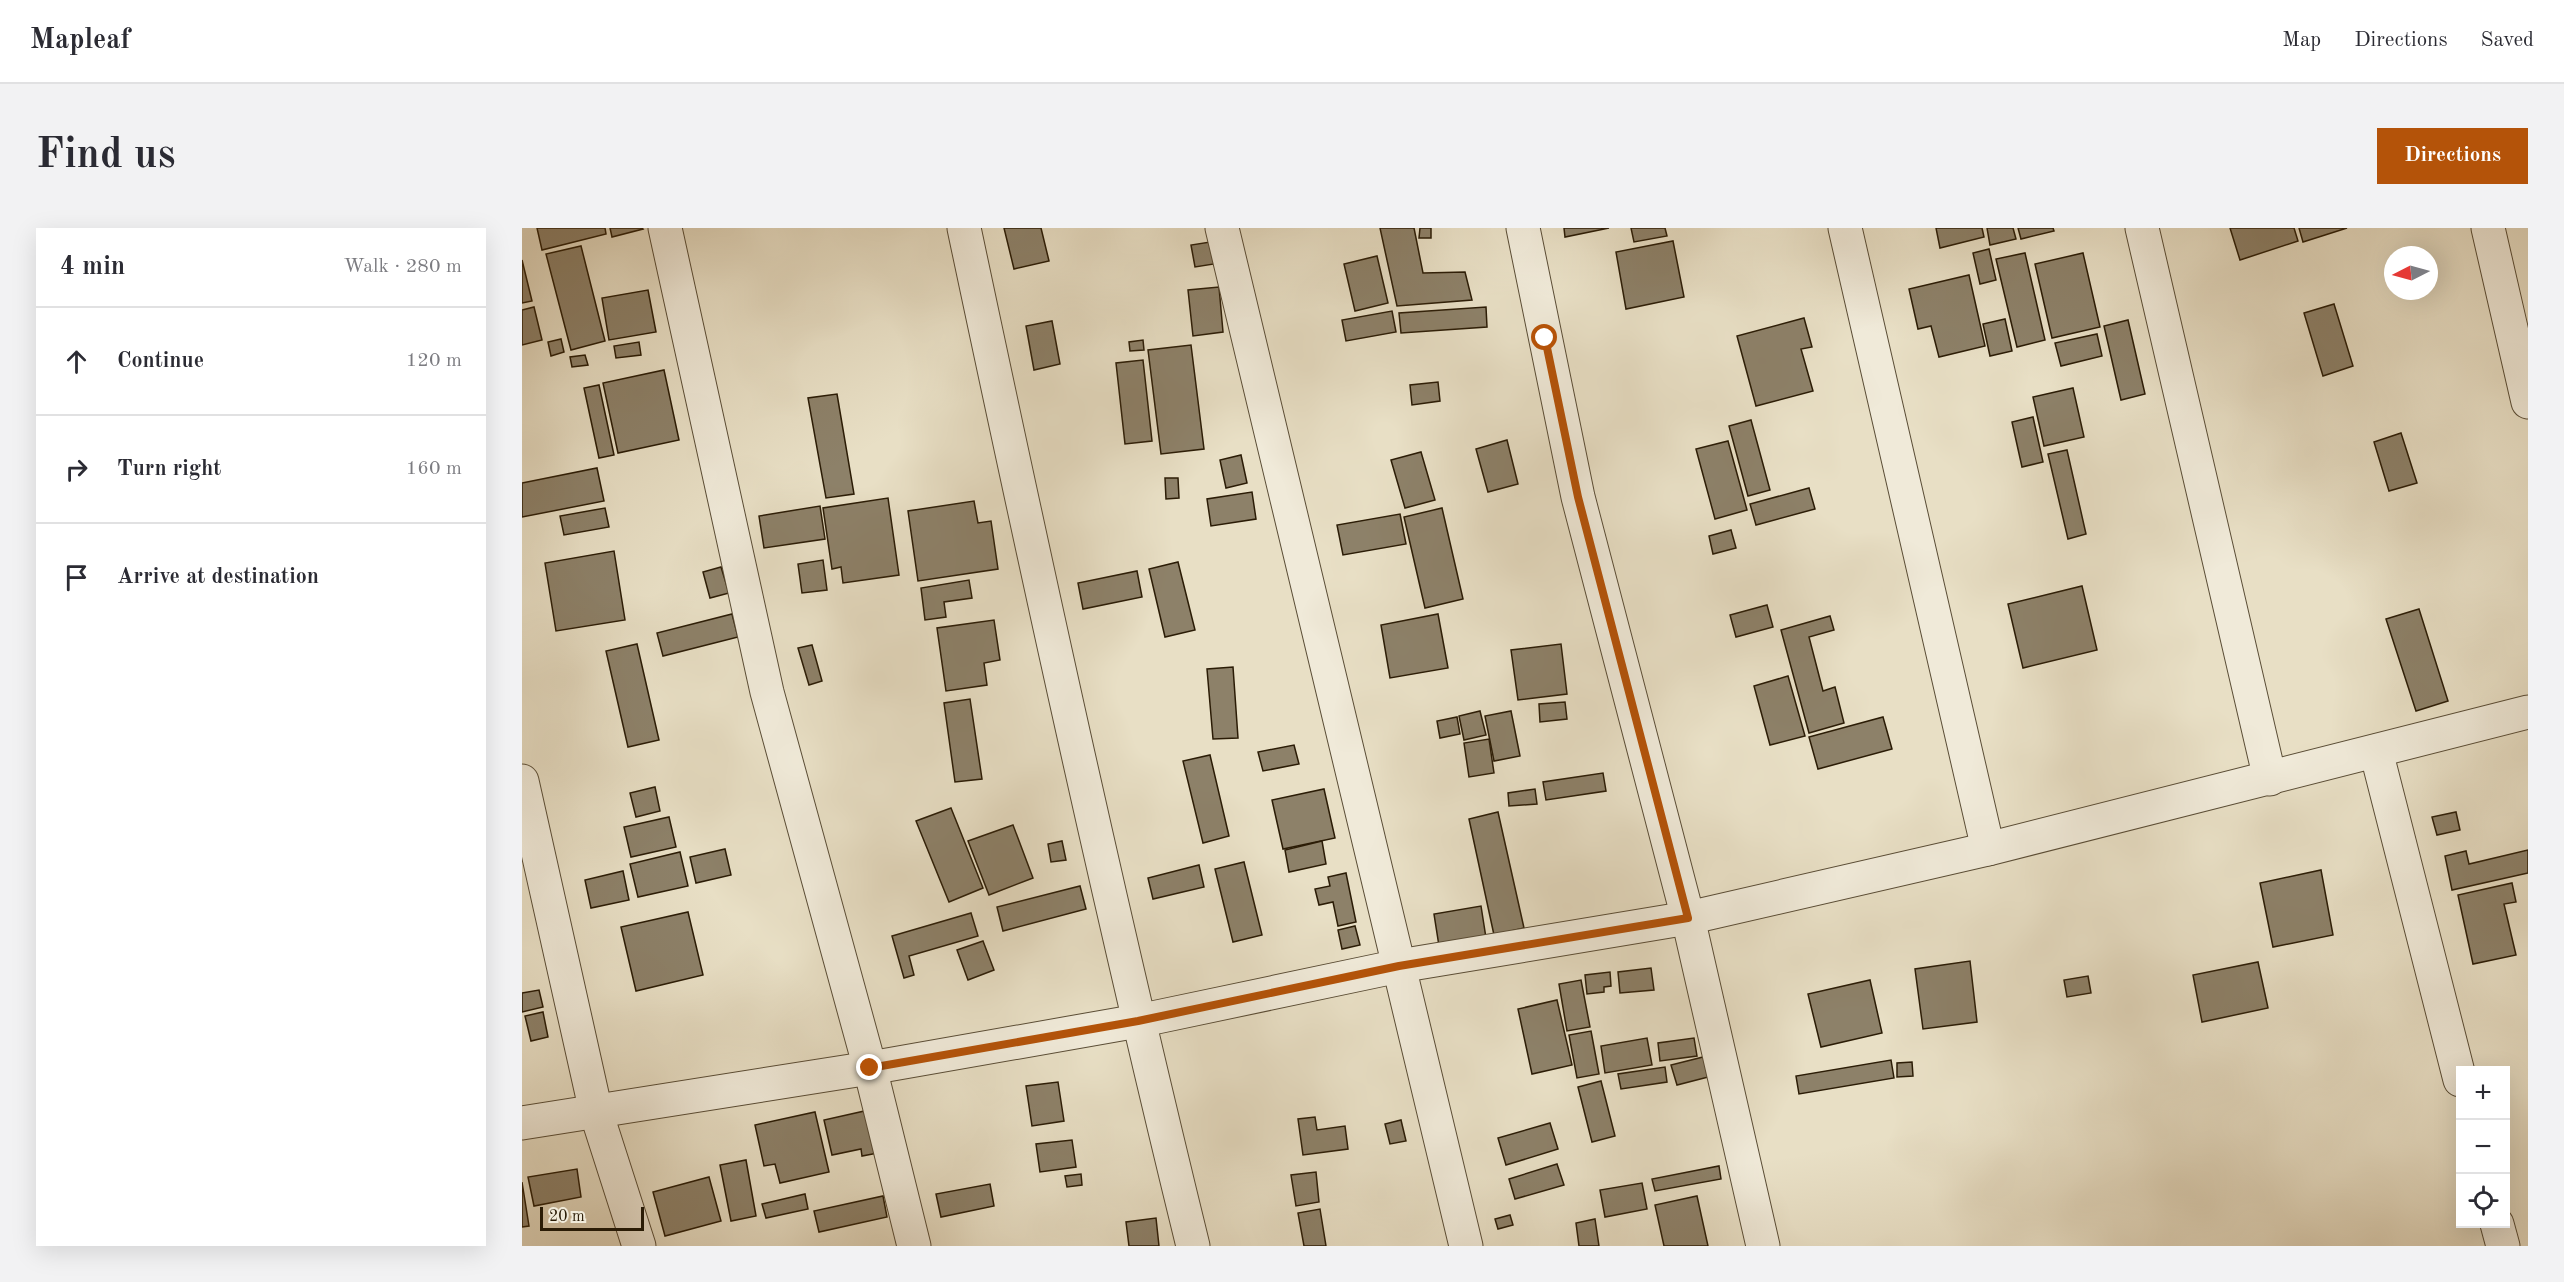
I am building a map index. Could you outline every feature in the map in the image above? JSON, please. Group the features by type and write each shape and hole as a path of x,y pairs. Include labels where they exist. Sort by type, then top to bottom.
{"street":[{"path":"665,228 767,692 870,1068 914,1246"},
{"path":"964,228 1046,614 1138,1021 1194,1246"},
{"path":"1222,228 1466,1246"},
{"path":"1523,228 1578,497 1688,918 1763,1246"},
{"path":"1845,228 1988,849"},
{"path":"2142,228 2270,779"},
{"path":"2488,228 2528,402"},
{"path":"522,1123 870,1068 1138,1021 1399,966 1688,918 1988,849 2528,712"},
{"path":"2376,751 2456,1066"},
{"path":"522,781 596,1112 639,1246"},
{"path":"2498,1228 2503,1246"}],"building":[{"path":"537,228 605,228 606,234 542,250"},
{"path":"610,228 642,228 643,229 612,237"},
{"path":"1004,228 1041,228 1049,261 1014,269"},
{"path":"1380,228 1414,228 1423,273 1465,272 1472,300 1397,306"},
{"path":"1420,228 1431,228 1431,238 1419,238"},
{"path":"1564,228 1609,228 1565,237"},
{"path":"1631,228 1665,228 1667,236 1634,242"},
{"path":"1936,228 1982,228 1984,237 1940,248"},
{"path":"1987,228 2013,228 2016,239 1990,245"},
{"path":"2018,228 2053,228 2054,231 2021,239"},
{"path":"2230,228 2294,228 2298,241 2240,260"},
{"path":"2299,228 2347,228 2303,242"},
{"path":"1673,241 1684,297 1626,309 1616,252"},
{"path":"1210,242 1214,264 1195,267 1191,245"},
{"path":"581,246 605,341 571,350 546,254"},
{"path":"1989,249 1996,280 1980,284 1973,253"},
{"path":"2025,253 2045,340 2017,347 1996,259"},
{"path":"2083,253 2100,327 2052,338 2035,264"},
{"path":"1377,256 1388,303 1355,311 1344,264"},
{"path":"522,260 532,301 522,303"},
{"path":"1969,275 1985,346 1939,357 1931,326 1918,329 1909,289"},
{"path":"1219,287 1223,332 1193,336 1188,290"},
{"path":"648,290 656,332 609,340 602,298"},
{"path":"2334,304 2353,366 2323,376 2304,313"},
{"path":"534,307 542,340 522,345 522,310"},
{"path":"1486,307 1487,327 1401,333 1399,313"},
{"path":"1392,311 1396,332 1346,341 1342,320"},
{"path":"1804,318 1812,347 1801,349 1813,391 1756,406 1737,336"},
{"path":"2005,319 2012,351 1990,356 1983,324"},
{"path":"2128,320 2145,394 2121,400 2104,326"},
{"path":"1052,321 1060,364 1034,370 1026,326"},
{"path":"2097,334 2102,356 2061,366 2055,343"},
{"path":"561,339 564,352 551,356 548,342"},
{"path":"1143,340 1144,350 1130,351 1129,342"},
{"path":"639,342 641,355 616,358 614,346"},
{"path":"1191,345 1204,449 1161,454 1148,350"},
{"path":"585,355 588,365 572,367 570,357"},
{"path":"1143,360 1152,441 1125,444 1116,363"},
{"path":"664,370 679,440 618,453 603,383"},
{"path":"1438,382 1440,401 1412,405 1410,385"},
{"path":"599,385 614,455 599,458 584,388"},
{"path":"2073,388 2084,437 2044,446 2033,397"},
{"path":"837,394 854,494 826,498 808,398"},
{"path":"2033,417 2043,462 2022,467 2012,422"},
{"path":"1751,420 1770,490 1748,496 1729,426"},
{"path":"2401,433 2417,483 2389,491 2374,442"},
{"path":"1507,440 1518,484 1488,492 1476,449"},
{"path":"1728,441 1747,510 1715,519 1696,449"},
{"path":"2067,450 2086,534 2068,539 2048,454"},
{"path":"1421,452 1435,500 1405,508 1391,460"},
{"path":"1241,455 1247,483 1226,488 1220,460"},
{"path":"597,468 604,501 522,517 522,483"},
{"path":"1165,478 1178,478 1179,498 1166,499"},
{"path":"1809,488 1815,509 1756,525 1750,504"},
{"path":"1252,492 1256,519 1211,526 1207,499"},
{"path":"888,498 899,575 843,583 841,567 832,569 823,508"},
{"path":"974,501 978,523 991,521 998,569 918,581 908,511"},
{"path":"820,506 825,539 764,548 759,516"},
{"path":"605,508 609,527 564,535 560,516"},
{"path":"1442,508 1463,599 1425,608 1404,517"},
{"path":"1400,514 1406,544 1343,555 1337,525"},
{"path":"1731,530 1736,548 1713,554 1709,536"},
{"path":"614,551 625,620 556,631 545,563"},
{"path":"823,560 827,590 802,593 798,564"},
{"path":"1178,562 1195,630 1165,637 1149,569"},
{"path":"721,567 729,593 710,598 703,572"},
{"path":"1137,571 1142,597 1083,609 1078,583"},
{"path":"969,580 972,598 944,602 946,617 925,620 921,588"},
{"path":"2082,586 2097,650 2023,668 2008,604"},
{"path":"1767,605 1773,627 1736,637 1730,615"},
{"path":"2419,609 2448,701 2416,711 2386,619"},
{"path":"732,614 738,637 663,656 657,633"},
{"path":"1438,614 1448,668 1390,678 1381,625"},
{"path":"1830,616 1834,630 1809,637 1823,691 1835,687 1844,723 1809,733 1781,630"},
{"path":"994,620 1000,660 984,663 987,685 946,691 937,628"},
{"path":"637,644 659,740 628,747 606,651"},
{"path":"1561,644 1567,694 1518,700 1511,650"},
{"path":"812,645 822,681 809,685 798,648"},
{"path":"1233,667 1238,738 1213,739 1207,669"},
{"path":"1788,676 1805,736 1770,745 1754,686"},
{"path":"970,699 982,779 955,782 944,703"},
{"path":"1565,702 1567,719 1540,722 1539,704"},
{"path":"1480,711 1486,735 1464,740 1459,716"},
{"path":"1511,711 1520,756 1494,761 1485,716"},
{"path":"1457,717 1460,734 1440,738 1437,721"},
{"path":"1883,717 1892,749 1818,769 1809,737"},
{"path":"1489,739 1494,773 1469,777 1464,743"},
{"path":"1294,745 1299,764 1263,771 1258,752"},
{"path":"1210,755 1229,836 1203,843 1183,761"},
{"path":"1603,773 1606,791 1546,800 1543,782"},
{"path":"655,787 660,811 636,817 630,793"},
{"path":"1324,789 1335,838 1283,849 1272,800"},
{"path":"1535,789 1537,804 1509,806 1508,793"},
{"path":"951,808 983,888 949,902 916,821"},
{"path":"1498,812 1524,928 1494,935 1469,819"},
{"path":"2456,812 2460,830 2437,835 2432,817"},
{"path":"669,817 676,847 631,857 624,827"},
{"path":"1013,825 1033,878 989,895 968,841"},
{"path":"1062,841 1066,860 1051,862 1048,844"},
{"path":"1322,841 1326,864 1289,872 1285,850"},
{"path":"725,849 731,875 696,883 690,857"},
{"path":"2528,850 2528,873 2452,890 2445,856 2466,851 2469,864"},
{"path":"680,852 688,886 638,897 630,864"},
{"path":"1244,862 1262,935 1233,942 1215,869"},
{"path":"1199,865 1204,887 1153,899 1148,878"},
{"path":"2321,870 2333,935 2273,947 2260,883"},
{"path":"623,871 629,900 591,908 585,880"},
{"path":"1346,873 1356,922 1338,926 1333,902 1319,905 1315,889 1330,886 1328,877"},
{"path":"2512,883 2516,902 2504,904 2516,955 2473,964 2458,895"},
{"path":"1080,886 1086,909 1003,931 997,907"},
{"path":"1481,906 1486,938 1439,946 1434,914"},
{"path":"688,912 703,975 636,991 621,927"},
{"path":"971,913 978,936 909,956 914,975 904,978 892,936"},
{"path":"1355,926 1360,945 1342,949 1338,930"},
{"path":"983,941 994,970 968,980 957,950"},
{"path":"1970,961 1977,1022 1923,1029 1915,969"},
{"path":"2258,962 2268,1008 2202,1022 2193,975"},
{"path":"1651,968 1654,990 1620,993 1618,972"},
{"path":"1610,972 1611,986 1604,987 1604,992 1587,994 1585,975"},
{"path":"2088,976 2091,993 2067,997 2064,980"},
{"path":"1581,980 1590,1027 1567,1031 1559,984"},
{"path":"1870,980 1882,1033 1821,1047 1808,994"},
{"path":"539,990 543,1007 522,1012 522,993"},
{"path":"1557,1000 1572,1065 1532,1074 1518,1009"},
{"path":"543,1012 548,1037 531,1041 525,1016"},
{"path":"1591,1031 1599,1074 1577,1078 1569,1035"},
{"path":"1647,1038 1652,1065 1605,1073 1601,1046"},
{"path":"1694,1038 1697,1056 1660,1061 1658,1043"},
{"path":"1711,1055 1716,1075 1677,1085 1671,1065"},
{"path":"1891,1060 1894,1078 1799,1094 1796,1076"},
{"path":"1912,1062 1913,1076 1897,1077 1897,1063"},
{"path":"1665,1067 1667,1082 1621,1089 1618,1074"},
{"path":"1601,1081 1615,1136 1592,1142 1578,1087"},
{"path":"1058,1082 1064,1121 1032,1126 1026,1086"},
{"path":"869,1110 878,1153 862,1156 861,1149 832,1155 824,1120"},
{"path":"815,1112 829,1172 780,1183 775,1164 764,1166 755,1125"},
{"path":"1315,1117 1317,1130 1345,1126 1348,1149 1303,1155 1298,1119"},
{"path":"1401,1120 1406,1141 1390,1144 1385,1124"},
{"path":"1550,1123 1558,1149 1506,1165 1498,1138"},
{"path":"1072,1140 1076,1167 1040,1172 1036,1144"},
{"path":"746,1160 756,1216 731,1221 720,1165"},
{"path":"1557,1164 1564,1185 1515,1199 1509,1179"},
{"path":"1719,1166 1721,1179 1655,1191 1652,1179"},
{"path":"577,1169 581,1197 534,1206 528,1177"},
{"path":"1316,1172 1319,1202 1296,1206 1291,1175"},
{"path":"1081,1174 1082,1185 1067,1187 1065,1176"},
{"path":"709,1177 721,1221 665,1236 653,1192"},
{"path":"522,1182 529,1226 522,1227"},
{"path":"1642,1183 1647,1209 1605,1217 1600,1190"},
{"path":"990,1184 994,1206 941,1217 936,1194"},
{"path":"805,1194 808,1209 766,1218 762,1204"},
{"path":"883,1196 887,1217 819,1232 814,1211"},
{"path":"1697,1196 1708,1246 1664,1246 1655,1205"},
{"path":"1320,1209 1326,1246 1304,1246 1298,1213"},
{"path":"1510,1215 1513,1225 1498,1229 1495,1219"},
{"path":"1156,1218 1159,1246 1129,1246 1126,1222"},
{"path":"1595,1219 1599,1246 1579,1246 1576,1223"}],"route":[{"path":"870,1068 1138,1021 1399,966 1688,918 1578,497 1545,338"}]}
